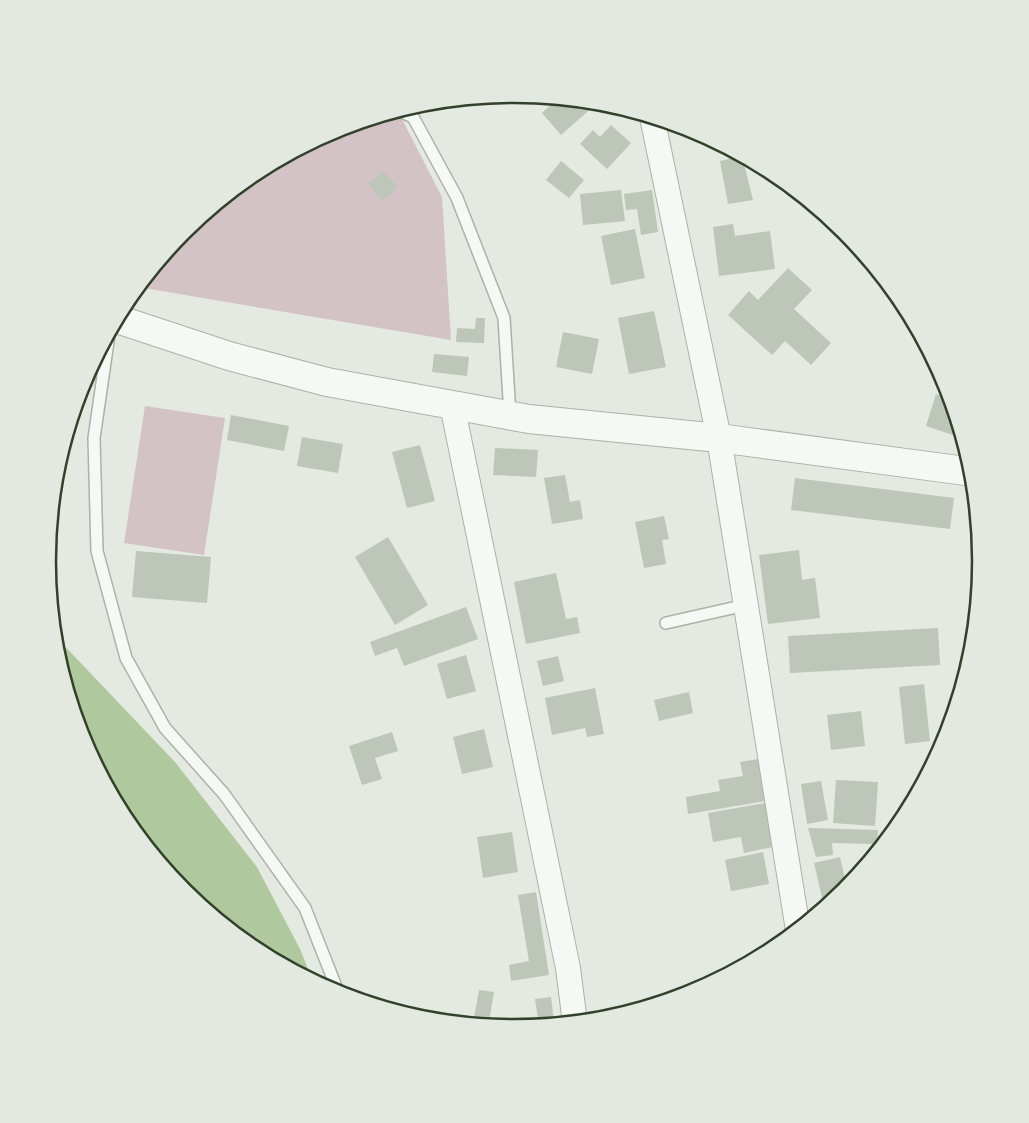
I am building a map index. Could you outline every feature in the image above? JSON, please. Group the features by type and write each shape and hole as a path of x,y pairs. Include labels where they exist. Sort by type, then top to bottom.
{"street":[{"path":"654,125 719,438 797,922"},
{"path":"124,321 229,356 327,382 510,415 719,438 964,471"},
{"path":"452,404 568,968 574,1016"}],"lane":[{"path":"409,116 413,118 457,198 504,318 510,415"},
{"path":"105,357 94,438 97,551 126,658 165,728 224,794 304,908 334,983"},
{"path":"666,623 746,605"}],"shaded area":[{"path":"400,118 442,197 451,340 147,289 190,237 212,217 260,180 285,165 339,138"},
{"path":"145,406 225,418 204,555 124,543"},
{"path":"64,646 175,762 257,867 301,951 308,970 260,943 212,906 190,886 151,840 133,816 118,791 91,737 72,680"}],"building":[{"path":"551,105 590,110 561,135 542,113"},
{"path":"611,125 631,143 607,169 580,144 593,130 600,137"},
{"path":"731,158 744,165 753,200 728,204 720,161"},
{"path":"561,161 584,180 569,198 546,180"},
{"path":"383,171 398,187 383,201 368,184"},
{"path":"621,190 625,221 583,225 580,194"},
{"path":"652,190 658,232 641,235 637,209 626,210 624,194"},
{"path":"733,224 735,236 770,231 775,269 719,276 713,227"},
{"path":"635,229 645,278 611,285 601,236"},
{"path":"788,268 812,290 794,309 831,343 811,365 785,341 772,355 728,315 749,291 758,300"},
{"path":"654,311 666,367 629,374 618,318"},
{"path":"476,318 485,318 484,343 456,342 457,328 475,329"},
{"path":"563,332 599,339 592,374 556,367"},
{"path":"434,354 469,357 467,376 432,372"},
{"path":"936,394 942,396 955,436 926,426"},
{"path":"231,415 289,426 284,451 227,440"},
{"path":"302,437 343,444 338,473 297,466"},
{"path":"420,445 435,501 407,508 392,452"},
{"path":"495,448 538,450 536,477 493,475"},
{"path":"565,475 570,502 580,500 583,519 552,524 544,478"},
{"path":"795,478 954,498 950,529 791,510"},
{"path":"664,516 669,539 662,540 666,564 644,568 635,522"},
{"path":"388,537 428,605 395,625 355,557"},
{"path":"799,550 802,580 815,578 820,618 768,624 759,555"},
{"path":"136,551 211,557 207,603 132,597"},
{"path":"556,573 566,619 577,617 580,633 526,644 514,582"},
{"path":"466,607 478,639 404,666 397,648 375,656 370,642"},
{"path":"938,628 940,665 790,673 788,636"},
{"path":"466,655 476,691 447,699 437,664"},
{"path":"558,656 564,681 543,686 537,661"},
{"path":"924,684 930,741 905,744 899,687"},
{"path":"595,688 604,734 587,737 585,728 552,735 545,698"},
{"path":"689,692 693,713 659,721 654,700"},
{"path":"861,711 865,746 831,750 827,715"},
{"path":"484,729 493,767 462,774 453,737"},
{"path":"392,732 398,751 375,758 382,779 362,785 349,746"},
{"path":"758,759 765,801 688,814 686,797 720,791 718,780 743,776 740,762"},
{"path":"836,780 878,782 875,826 833,823"},
{"path":"821,781 828,820 807,824 801,784"},
{"path":"765,803 773,847 744,853 741,837 713,842 708,813"},
{"path":"808,828 878,830 877,841 875,844 832,843 833,855 816,857"},
{"path":"512,832 518,872 483,878 477,837"},
{"path":"763,852 769,884 731,891 725,860"},
{"path":"840,857 845,879 823,901 814,863"},
{"path":"536,892 549,975 511,981 509,965 529,961 518,895"},
{"path":"479,990 494,992 489,1019 474,1018"},
{"path":"551,997 554,1018 538,1019 535,999"}]}
